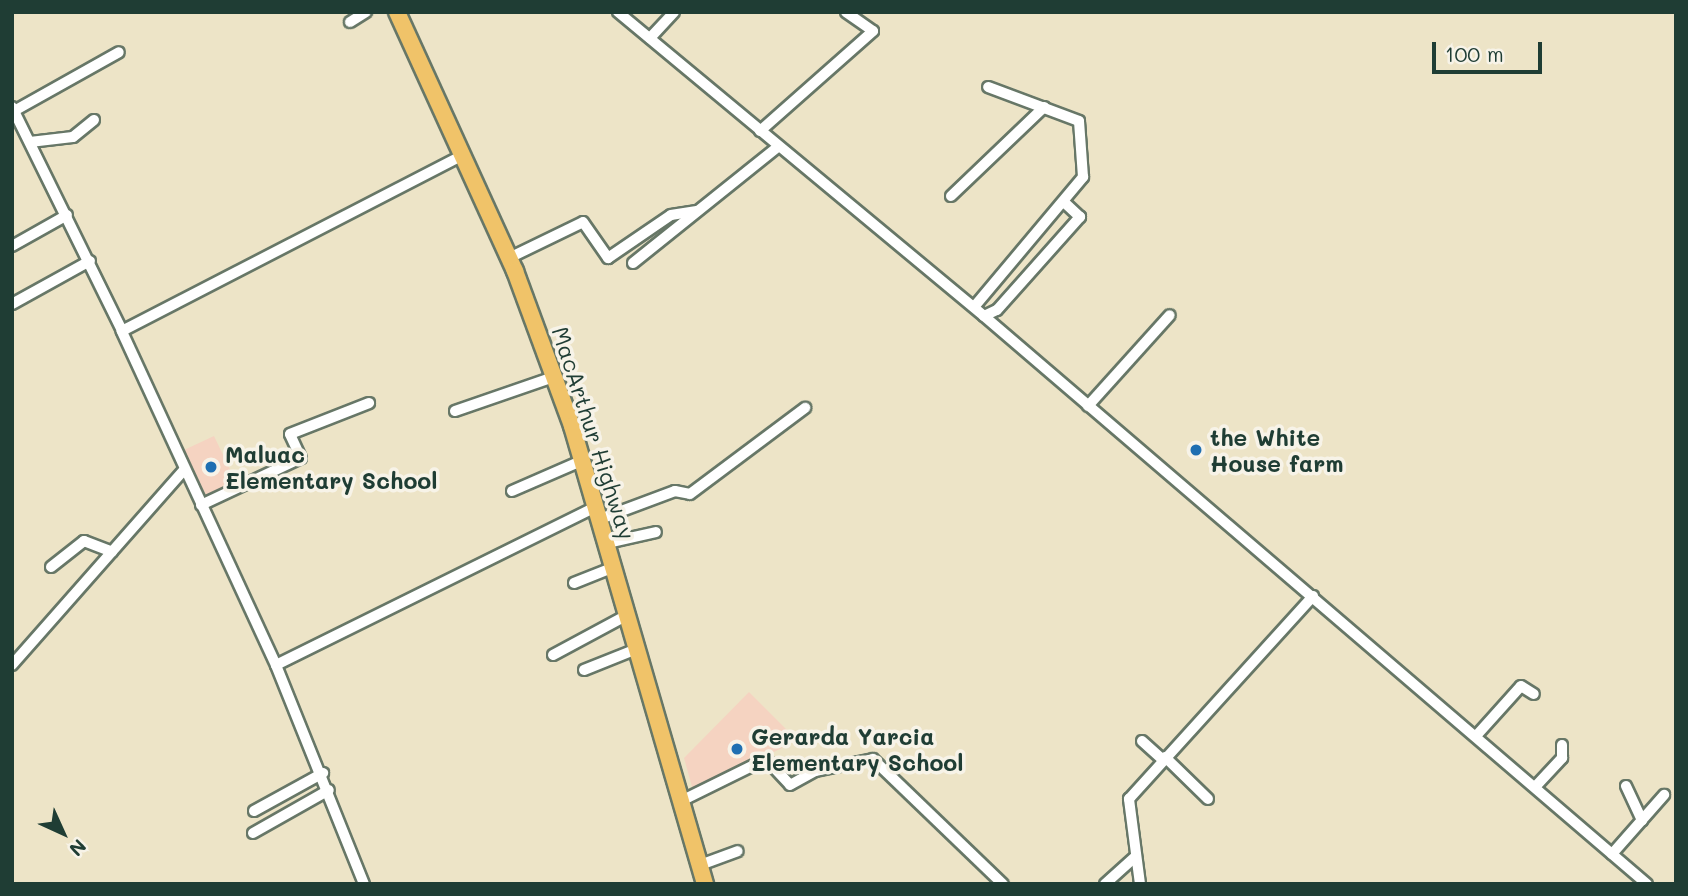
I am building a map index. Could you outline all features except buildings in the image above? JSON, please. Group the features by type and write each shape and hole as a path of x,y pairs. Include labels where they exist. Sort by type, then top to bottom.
{"highway":[{"name":"MacArthur Highway","path":"397,12 509,258 554,377 629,614 705,884"}],"street":[{"path":"350,22 366,12"},
{"path":"618,12 985,316 1647,884"},
{"path":"650,38 674,12"},
{"path":"760,131 873,31 846,12"},
{"path":"119,52 13,109 90,261 276,665 323,773 364,884"},
{"path":"974,307 1083,177 1079,121 988,87"},
{"path":"951,196 1044,107"},
{"path":"30,142 73,137 94,120"},
{"path":"634,263 778,147"},
{"path":"122,331 463,155"},
{"path":"985,316 1080,217 1064,202"},
{"path":"509,258 583,222 608,258 671,215 697,211"},
{"path":"12,246 67,215"},
{"path":"12,304 90,261"},
{"path":"1088,406 1170,315"},
{"path":"455,411 554,377"},
{"path":"201,505 301,458 290,434 369,402"},
{"path":"276,665 598,513 675,491 690,494 805,408"},
{"path":"512,491 581,461"},
{"path":"12,665 185,469"},
{"path":"607,543 656,532"},
{"path":"51,567 84,541 112,552"},
{"path":"573,583 614,567"},
{"path":"1140,884 1127,803 1164,758 1313,596"},
{"path":"553,655 629,614"},
{"path":"584,670 639,648"},
{"path":"1476,736 1521,686 1534,694"},
{"path":"1142,741 1208,799"},
{"path":"1535,787 1562,758 1562,745"},
{"path":"681,800 724,785 766,759 790,785 815,771 873,759 1003,884"},
{"path":"254,811 323,773"},
{"path":"1626,786 1642,820"},
{"path":"253,833 329,790"},
{"path":"1612,854 1664,795"},
{"path":"700,865 738,851"},
{"path":"1105,884 1135,857"}],"shaded area":[{"name":"Maluac Elementary School","path":"214,436 237,484 208,499 184,450"},
{"name":"Gerarda Yarcia Elementary School","path":"749,692 797,740 694,794 684,758"}],"place":[{"name":"the White House farm","path":"1196,450"},
{"name":"Maluac Elementary School","path":"211,467"},
{"name":"Gerarda Yarcia Elementary School","path":"737,749"}]}
